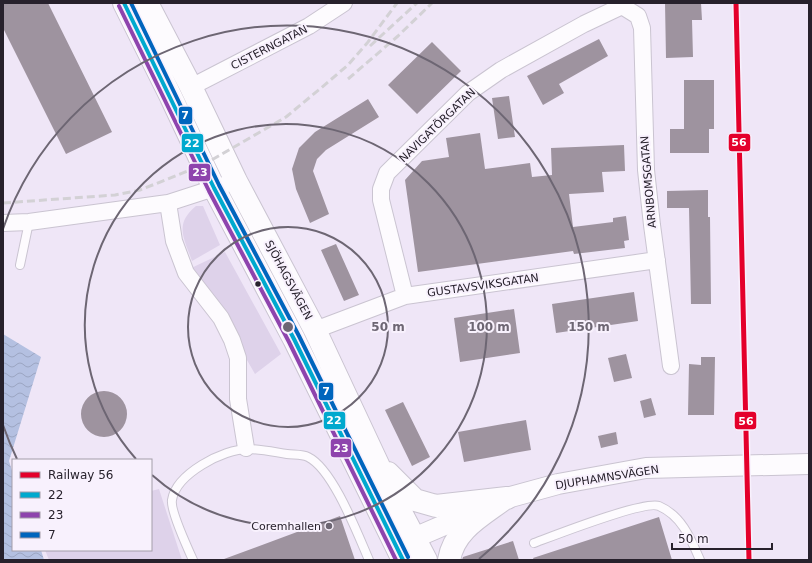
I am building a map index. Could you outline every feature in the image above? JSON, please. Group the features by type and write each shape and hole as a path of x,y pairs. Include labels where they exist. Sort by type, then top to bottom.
{"main road":[{"name":"SJÖHAGSVÄGEN","path":"124,3 171,96 214,188 294,339 334,420 350,435 402,533 404,548"},
{"name":"SJÖHAGSVÄGEN","path":"147,3 236,181 315,330 379,462 404,548 426,560"},
{"path":"171,96 190,87"},
{"path":"294,339 315,330"},
{"path":"379,462 415,500 436,506 507,498"},
{"path":"449,560 451,546 470,524 507,498"}],"street":[{"name":"CISTERNGATAN","path":"190,87 309,26 344,3"},
{"name":"ARNBOMSGATAN","path":"622,6 638,16 642,28 646,170 656,260 671,366"},
{"name":"NAVIGATÖRGATAN","path":"405,296 381,200 381,189 387,173 468,93 501,70 584,24 622,6"},
{"path":"3,223 29,222 168,203 236,181"},
{"path":"168,203 174,241 186,273 221,318 232,340 238,358 238,400 246,448"},
{"name":"GUSTAVSVIKSGATAN","path":"315,330 405,296 656,260"},
{"name":"DJUPHAMNSVÄGEN","path":"404,548 507,498 558,484 646,468 719,465 809,464"}],"lane":[{"path":"20,265 29,222"},
{"path":"193,560 171,502 175,490 182,480 216,456 246,448 308,456 317,463 326,473 339,496 369,560"},
{"path":"534,543 628,510 657,505 668,511 687,529 700,560"}],"shaded area":[{"path":"196,206 203,206 220,245 192,261 184,238 183,225 189,213"},
{"path":"225,252 281,354 255,374 232,334 185,271"},
{"path":"159,489 182,560 49,560 45,551 152,551 152,491"}],"water":[{"path":"3,334 41,357 9,461 12,471 12,551 41,551 44,560 3,560"}],"building":[{"path":"3,3 48,3 112,132 66,154 3,28"},
{"path":"665,3 701,3 702,20 692,20 693,57 666,58"},
{"path":"599,39 608,56 559,84 564,93 543,105 527,76"},
{"path":"432,42 461,71 417,114 388,85"},
{"path":"684,80 714,80 714,129 709,129 709,153 670,153 670,129 684,129"},
{"path":"509,96 515,137 498,139 492,98"},
{"path":"368,99 379,117 326,150 317,159 313,171 329,214 310,223 296,189 292,169 299,148 315,132"},
{"path":"480,133 485,169 530,163 532,177 552,175 551,148 624,145 625,171 602,172 604,192 569,194 573,227 613,222 613,218 626,216 629,240 624,241 625,248 574,254 573,251 418,272 405,180 422,161 449,157 446,138"},
{"path":"708,190 708,217 710,217 711,304 691,304 689,208 667,208 667,191"},
{"path":"336,244 359,295 344,301 321,250"},
{"path":"634,292 638,321 556,333 552,304"},
{"path":"514,309 520,353 460,362 454,318"},
{"path":"626,354 632,378 614,382 608,358"},
{"path":"701,357 715,357 714,415 688,415 689,364 701,365"},
{"path":"99,391 109,391 117,395 123,401 127,409 127,419 123,427 117,433 109,437 99,437 91,433 85,427 81,419 81,409 85,401 91,395"},
{"path":"651,398 656,415 644,418 640,401"},
{"path":"403,402 430,457 412,466 385,410"},
{"path":"526,420 531,450 464,462 458,432"},
{"path":"616,432 618,444 601,448 598,436"},
{"path":"340,516 355,560 224,560 224,559"},
{"path":"659,517 672,560 534,560 533,558"},
{"path":"513,541 519,560 462,560 463,557"}],"railway":[{"path":"3,203 115,195 140,190 203,165 286,117 321,88 348,65 368,42 397,3"},
{"path":"370,46 417,3"},
{"path":"348,79 398,36 432,3"}],"rail line":[{"name":"56","path":"736,3 749,560"}],"transit line":[{"name":"22","path":"124,3 214,188 294,339 403,560"},
{"name":"7","path":"131,3 219,185 299,336 408,557"},
{"name":"23","path":"119,6 209,191 289,342 396,560"}],"place":[{"name":"Coremhallen","path":"329,526"}]}
